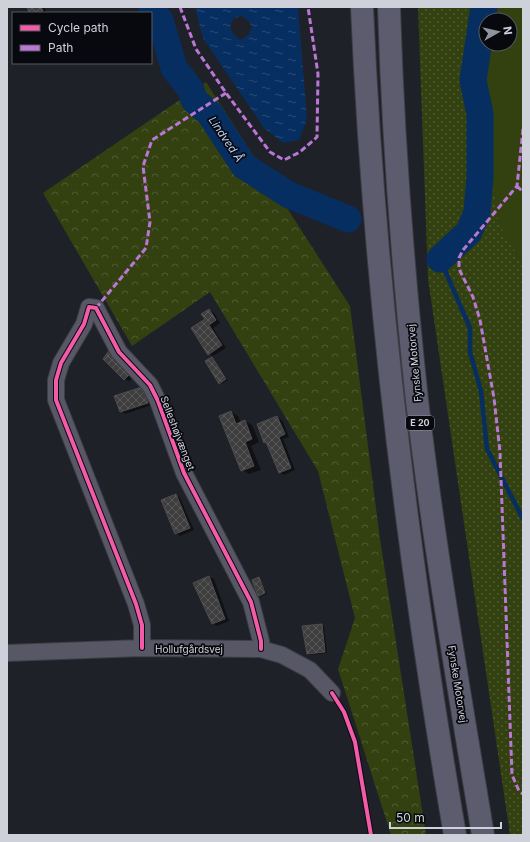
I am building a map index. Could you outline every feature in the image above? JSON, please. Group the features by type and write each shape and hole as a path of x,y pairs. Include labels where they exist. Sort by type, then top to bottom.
{"highway":[{"name":"E 20","path":"362,7 366,106 377,247 395,431 416,590 455,835"},
{"name":"Fynske Motorvej","path":"388,7 400,209 418,400 443,591 483,835"}],"street":[{"name":"Selleshøjvænget","path":"142,648 142,625 136,604 56,400 56,380 61,362 84,324 89,307 96,308 118,352 153,390 184,473 251,602 262,649"},
{"name":"Hollufgårdsvej","path":"7,653 142,648 262,649 282,655 310,670 332,693"}],"green space":[{"path":"418,7 513,7 513,12 478,12 478,52 510,52 499,224 523,264 523,835 510,835 428,279"},
{"path":"466,7 523,7 523,264 499,225"},
{"path":"206,82 350,306 380,539 426,835 391,835 338,669 355,618 318,471 210,292 132,346 43,193"}],"water":[{"path":"195,7 298,7 307,119 299,140 283,143 264,128 203,38","holes":["241,16 248,20 252,27 249,34 241,40 232,31 231,22 233,19"]}],"building":[{"path":"27,7 41,7 43,11 36,12 29,12"},
{"path":"209,309 216,320 209,325 222,345 208,355 191,328 205,319 201,314"},
{"path":"110,349 132,372 124,380 103,359"},
{"path":"212,357 226,379 219,384 205,361"},
{"path":"142,387 148,403 120,412 114,396"},
{"path":"231,411 236,424 245,420 252,439 245,442 254,466 241,471 219,416"},
{"path":"277,416 285,434 279,437 291,468 279,473 266,442 264,443 257,424"},
{"path":"176,494 190,528 175,534 161,500"},
{"path":"209,576 225,619 212,624 193,583"},
{"path":"259,577 265,593 258,596 252,580"},
{"path":"322,624 325,652 307,654 302,626"}],"waterway":[{"name":"Lindved Å","path":"440,259 469,232 477,212 480,177 480,114 473,80 484,7"},
{"name":"Lindved Å","path":"152,16 160,20 174,68 191,90 194,100 210,114 244,166 289,195 348,219"},
{"path":"440,259 470,328 470,352 481,391 487,449 523,519"}],"marked path":[{"path":"180,7 196,49 226,93 270,152 284,160 300,152 317,137 318,74 308,7"},
{"path":"96,308 146,248 150,222 143,166 152,140 226,93"},
{"path":"523,129 517,186 463,250 459,258 459,269 473,297 480,320 494,398 500,452 512,775 519,791 523,794"},
{"path":"517,186 523,192"}],"cycle path":[{"path":"142,648 142,625 136,604 56,400 56,380 61,363 84,324 89,307 96,308 119,352 150,385 158,401 184,473 251,602 261,641 261,649"},
{"path":"332,693 344,712 355,742 371,835"}]}
